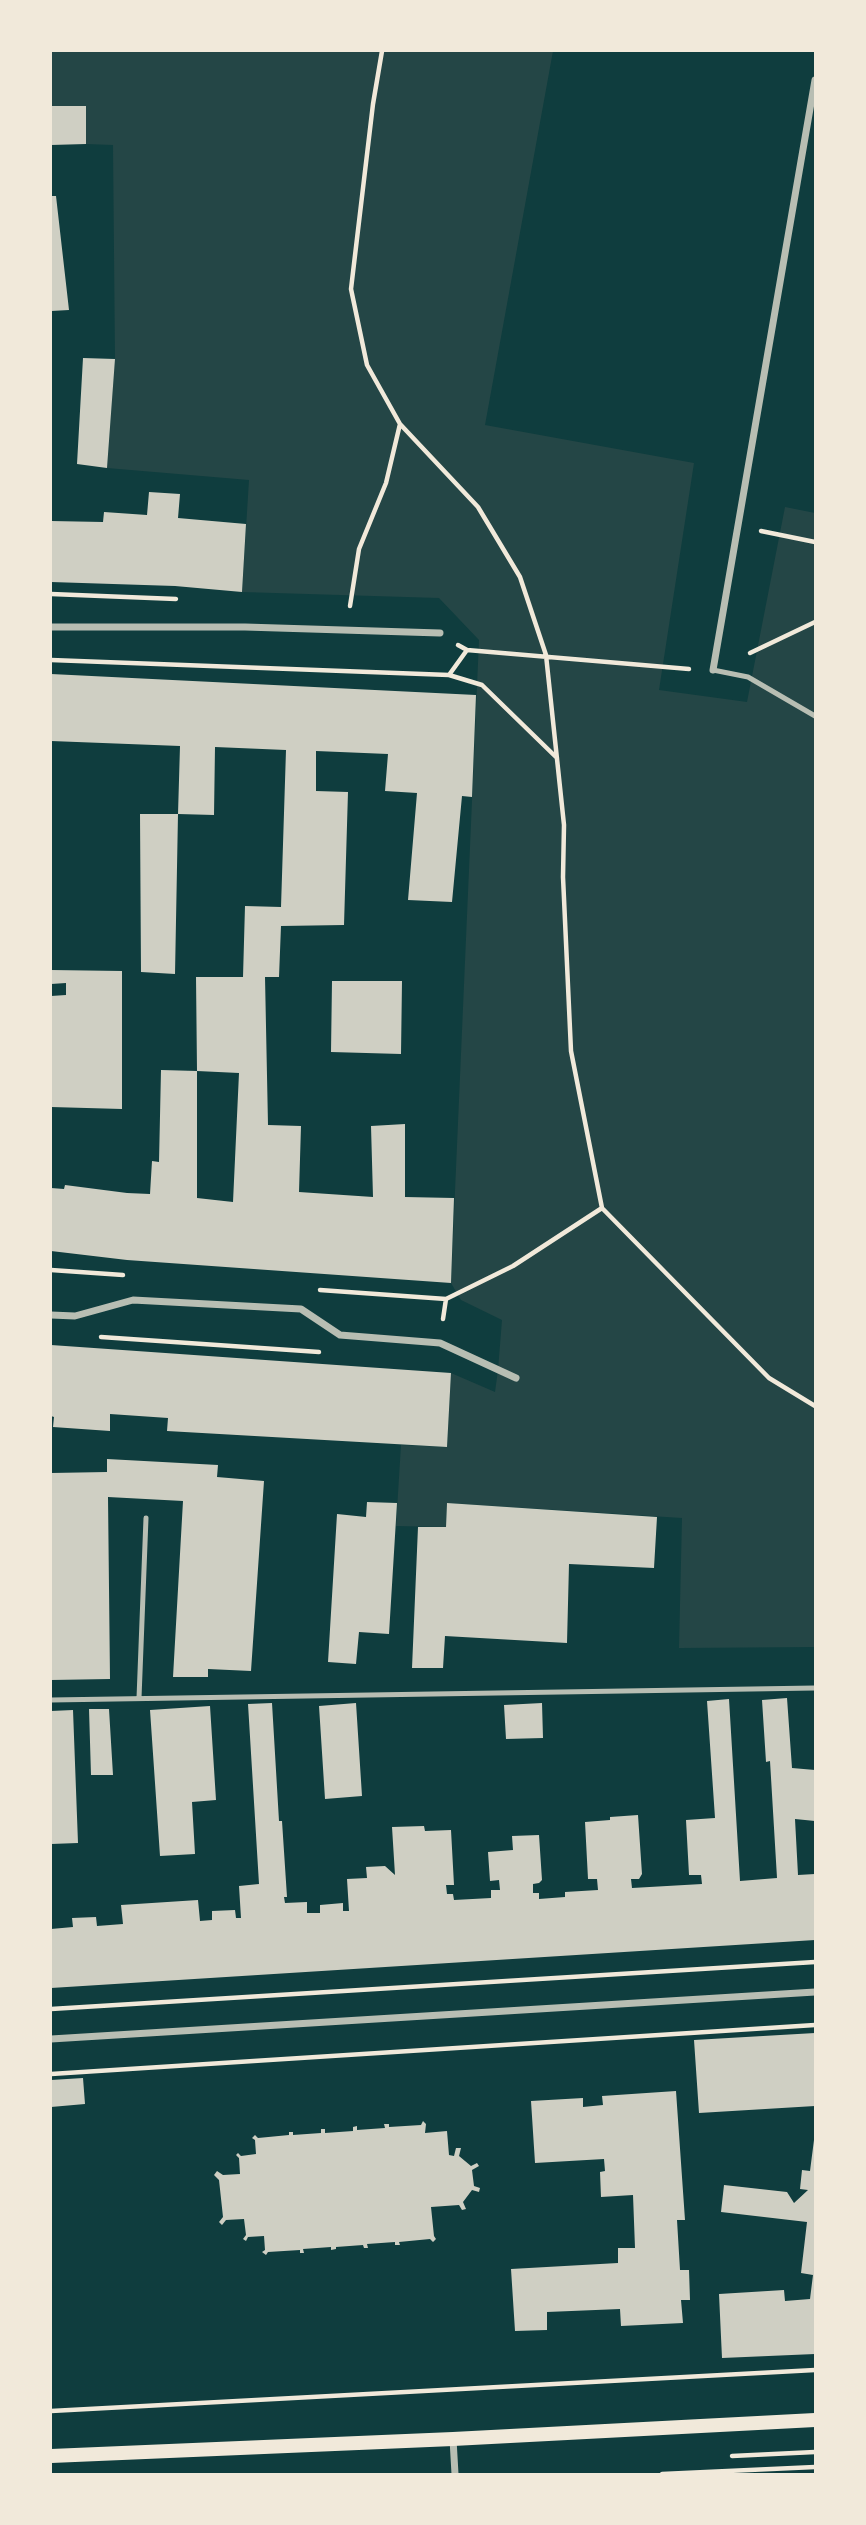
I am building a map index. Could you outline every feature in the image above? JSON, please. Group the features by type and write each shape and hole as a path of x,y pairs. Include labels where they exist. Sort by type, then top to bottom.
{"main road":[{"path":"51,2456 815,2420"}],"street":[{"path":"713,670 815,80"},
{"path":"51,626 245,627 440,633"},
{"path":"51,1315 75,1316 133,1300 301,1309 340,1335 440,1343 516,1378"},
{"path":"51,2039 815,1992"},
{"path":"453,2439 455,2474"}],"lane":[{"path":"713,670 748,677 815,716"},
{"path":"139,1698 146,1518"},
{"path":"51,1700 815,1688"}],"path":[{"path":"382,51 351,289 367,365 400,424 478,507 520,577 546,655 564,825 563,877 571,1051 602,1208 769,1378 815,1406"},
{"path":"349,606 359,550 386,483 400,424"},
{"path":"738,527 815,542"},
{"path":"440,633 467,650 713,670 815,622"},
{"path":"449,675 467,650"},
{"path":"51,660 449,675 482,685 557,758"},
{"path":"440,1343 446,1299 513,1266 602,1208"},
{"path":"92,1336 327,1352"},
{"path":"51,2009 815,1962"},
{"path":"51,2074 815,2025"},
{"path":"51,2411 815,2370"},
{"path":"662,2474 815,2467"}],"shaded area":[{"path":"51,51 553,51 485,425 694,463 659,690 747,702 785,507 815,513 815,1647 679,1648 682,1518 447,1503 446,1527 396,1526 401,1445 447,1447 451,1373 495,1392 498,1370 502,1320 461,1300 451,1283 479,640 439,598 242,592 249,480 107,468 115,359 113,145 86,144 86,106 51,106"}],"building":[{"path":"51,106 86,106 86,144 51,145"},
{"path":"51,196 56,196 69,310 51,311"},
{"path":"83,358 115,359 107,468 77,464"},
{"path":"149,492 180,494 178,518 246,524 242,592 175,586 51,582 51,521 103,522 104,512 147,515"},
{"path":"51,674 476,695 472,797 462,796 452,902 408,900 417,793 385,791 388,754 316,751 316,791 348,792 344,925 281,926 279,977 265,977 268,1125 301,1126 299,1192 373,1197 371,1126 405,1124 405,1197 454,1198 451,1283 127,1260 51,1251 51,1188 64,1189 65,1185 150,1194 152,1161 159,1162 161,1070 197,1071 196,977 243,977 245,906 281,907 286,750 215,747 214,815 178,814 180,746 51,741","holes":["197,1071 239,1073 233,1202 197,1198"]},
{"path":"140,814 178,814 175,974 141,972"},
{"path":"51,970 122,971 122,1109 51,1107 51,996 66,995 66,983 51,984"},
{"path":"332,981 402,981 401,1054 331,1052"},
{"path":"51,1345 451,1373 447,1447 167,1431 168,1418 110,1414 110,1431 53,1427"},
{"path":"107,1459 218,1465 217,1477 264,1481 251,1671 208,1669 208,1677 173,1677 183,1501 108,1497 110,1679 51,1680 51,1473 107,1472"},
{"path":"367,1502 397,1503 389,1634 359,1632 356,1664 328,1662 337,1514 366,1517"},
{"path":"447,1503 657,1517 654,1568 569,1564 567,1643 445,1636 443,1668 412,1668 418,1527 446,1527"},
{"path":"787,1698 792,1768 815,1770 815,1821 795,1819 798,1875 815,1874 815,1940 51,1988 51,1929 73,1927 72,1918 96,1917 97,1926 123,1924 121,1905 198,1900 200,1921 212,1920 212,1911 235,1910 236,1918 241,1918 239,1886 259,1884 248,1704 272,1703 279,1821 282,1821 287,1897 284,1897 285,1903 307,1902 307,1913 320,1913 320,1905 343,1903 343,1911 349,1911 347,1879 367,1878 366,1867 385,1866 395,1875 392,1827 424,1826 425,1831 451,1830 454,1885 446,1885 447,1894 453,1894 454,1900 491,1898 491,1890 500,1890 499,1880 490,1881 488,1852 513,1850 512,1836 539,1835 542,1880 533,1884 533,1893 539,1893 539,1899 565,1897 565,1892 598,1890 597,1879 588,1879 585,1822 638,1815 642,1874 639,1879 631,1879 632,1888 702,1884 701,1875 689,1875 686,1820 715,1818 707,1701 729,1699 740,1881 777,1878 770,1761 766,1762 762,1700"},
{"path":"356,1703 362,1796 325,1799 319,1706"},
{"path":"542,1703 543,1738 506,1739 504,1705"},
{"path":"210,1706 216,1800 192,1802 195,1854 160,1856 150,1710"},
{"path":"89,1709 109,1709 113,1775 91,1775"},
{"path":"73,1710 78,1843 51,1844 51,1711"},
{"path":"815,2033 815,2106 699,2113 694,2040"},
{"path":"83,2078 85,2104 51,2107 51,2080"},
{"path":"676,2091 685,2220 677,2220 680,2270 689,2270 690,2300 681,2300 683,2323 621,2326 620,2309 547,2312 547,2330 515,2331 511,2269 618,2263 618,2248 635,2248 633,2195 601,2197 600,2172 605,2171 604,2159 535,2163 531,2101 583,2098 583,2107 603,2105 602,2096"},
{"path":"423,2121 426,2124 425,2133 447,2131 449,2155 454,2156 456,2148 461,2148 459,2156 471,2166 477,2163 479,2166 472,2170 474,2186 480,2188 479,2192 472,2190 463,2202 466,2209 462,2210 459,2205 431,2207 436,2239 433,2242 430,2239 399,2242 400,2245 395,2245 395,2242 367,2244 368,2248 363,2245 336,2247 331,2250 331,2247 303,2249 304,2253 300,2253 300,2250 268,2252 266,2255 262,2252 265,2250 264,2236 248,2237 246,2241 243,2239 246,2235 244,2219 226,2220 222,2225 219,2222 223,2217 219,2180 214,2175 217,2171 223,2175 240,2174 239,2158 236,2155 256,2154 255,2140 252,2138 255,2135 258,2138 289,2135 289,2132 293,2132 293,2135 321,2133 321,2129 325,2129 325,2133 353,2131 353,2127 357,2126 357,2130 385,2128 384,2124 389,2124 389,2127 421,2125"},
{"path":"814,2140 815,2354 722,2358 719,2294 784,2290 785,2301 810,2299 813,2275 801,2273 807,2222 721,2212 724,2185 787,2192 794,2203 808,2190 800,2189 802,2170 810,2171"}]}
